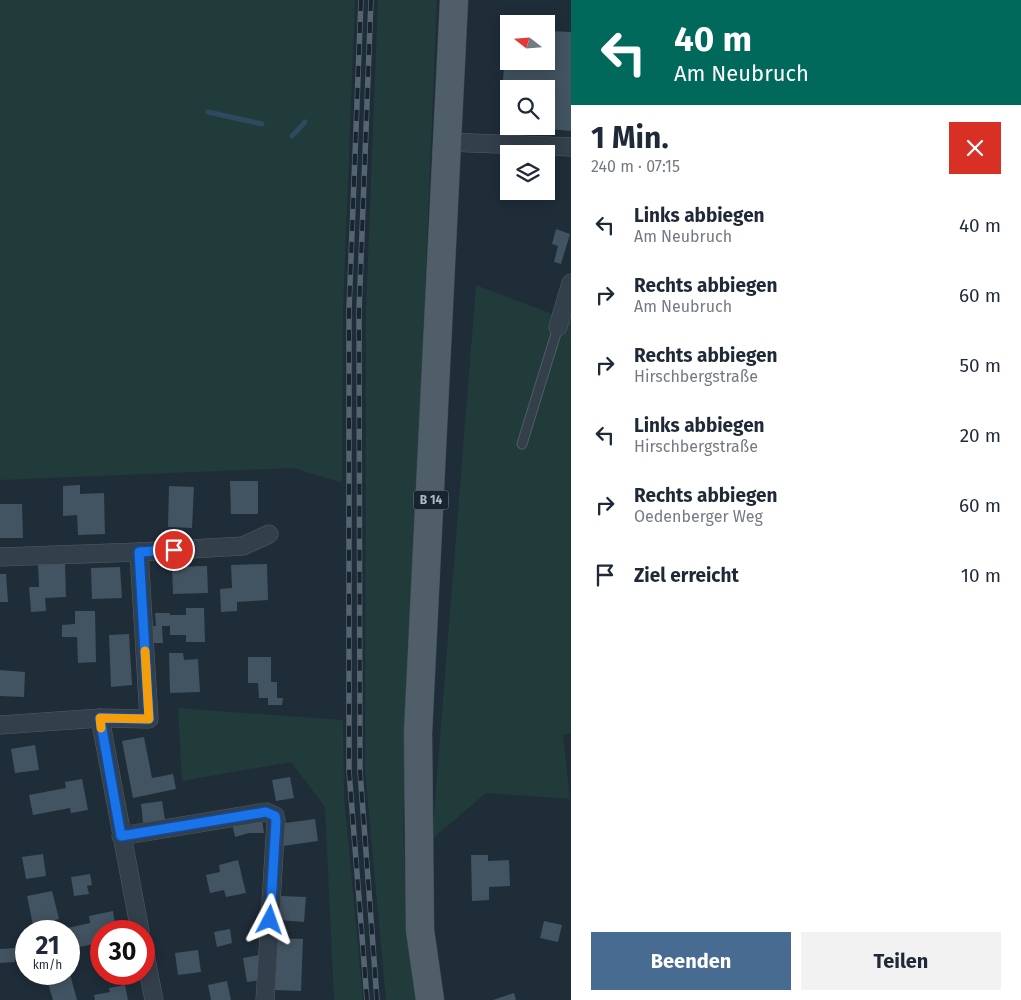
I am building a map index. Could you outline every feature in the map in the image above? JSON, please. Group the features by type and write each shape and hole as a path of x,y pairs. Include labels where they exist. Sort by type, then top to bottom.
{"main road":[{"name":"B 14","path":"430,1000 420,930 418,733 454,0"}],"street":[{"path":"446,142 571,147"},
{"path":"558,328 571,283"},
{"path":"0,556 139,552 243,546 269,534"},
{"path":"0,726 100,718 149,719 139,552"},
{"path":"100,718 138,920"},
{"path":"121,836 266,812 275,816 265,1000"},
{"path":"151,985 154,1000"}],"lane":[{"path":"522,444 558,328"}],"green space":[{"path":"0,0 355,0 343,311 342,483 294,468 0,480"},
{"path":"378,0 437,0 403,825 407,925 418,1000 386,1000 365,771 366,309"},
{"path":"476,285 571,321 571,733 563,735 570,799 486,793 432,839"},
{"path":"178,708 343,720 344,796 363,1000 334,1000 325,807 291,762 182,781"}],"building":[{"path":"555,31 571,32 571,131 555,129 555,80 503,80 504,70 555,70"},
{"path":"556,229 570,234 561,264 554,262 558,246 552,244"},
{"path":"230,481 258,481 258,514 231,514"},
{"path":"80,485 80,494 104,493 105,534 78,535 77,515 63,516 63,486"},
{"path":"169,486 194,487 192,528 168,527"},
{"path":"0,504 22,504 23,538 0,538"},
{"path":"65,564 66,597 45,598 46,611 31,612 29,587 39,587 38,565"},
{"path":"267,564 268,600 237,602 237,611 221,612 220,589 232,588 231,565"},
{"path":"207,566 208,593 173,594 172,567"},
{"path":"120,567 122,598 92,599 91,568"},
{"path":"0,574 6,574 8,602 0,602"},
{"path":"186,608 204,608 205,642 186,642 186,635 170,635 170,626 162,626 163,643 151,643 151,626 156,626 155,613 186,615"},
{"path":"75,611 95,611 96,662 78,663 77,637 62,637 62,625 75,624"},
{"path":"129,634 132,685 111,687 109,635"},
{"path":"169,653 183,653 184,660 198,659 200,692 170,693"},
{"path":"248,657 271,657 271,682 277,682 277,698 283,698 282,705 268,705 268,698 259,698 258,683 248,683"},
{"path":"0,670 25,672 24,697 0,696"},
{"path":"144,737 152,778 173,774 176,789 133,798 122,741"},
{"path":"35,745 39,770 15,773 11,749"},
{"path":"290,777 294,798 276,801 272,780"},
{"path":"82,779 88,810 71,813 70,808 33,815 29,795 66,788 65,782"},
{"path":"162,801 165,820 143,823 141,804"},
{"path":"262,819 264,833 249,833 235,837 232,823"},
{"path":"315,819 318,841 283,846 285,823"},
{"path":"43,854 46,876 26,879 22,857"},
{"path":"471,855 488,855 488,861 509,860 510,886 489,887 489,900 472,901"},
{"path":"238,860 246,893 226,897 224,890 210,893 206,875 220,872 219,865"},
{"path":"90,874 92,885 87,886 89,894 74,896 71,877"},
{"path":"52,891 59,919 32,920 27,896"},
{"path":"281,896 306,897 304,922 279,920"},
{"path":"113,911 114,920 90,920 90,923 89,916"},
{"path":"544,921 562,925 558,942 540,938"},
{"path":"90,923 90,945 80,947 80,925"},
{"path":"230,929 232,943 217,947 214,932"},
{"path":"278,938 303,939 301,991 275,990"},
{"path":"15,948 15,962 0,963 0,949"},
{"path":"198,950 201,972 178,975 175,953"},
{"path":"264,954 262,980 247,982 243,958"},
{"path":"227,981 231,1000 211,1000 208,985"},
{"path":"48,985 73,985 77,1000 53,1000"},
{"path":"125,985 128,1000 95,1000 94,995 110,992 109,988"},
{"path":"514,993 516,1000 493,1000"}],"waterway":[{"path":"208,112 262,124"},
{"path":"292,136 305,122"}],"railway":[{"path":"361,0 349,310 349,771 367,1000"},
{"path":"371,0 359,311 360,771 377,1000"}],"slow traffic":[{"path":"101,728 100,718 149,719 145,651"}],"route":[{"path":"174,550 139,552 149,719 100,718 121,836 266,812 272,813 276,821 270,920"}]}
